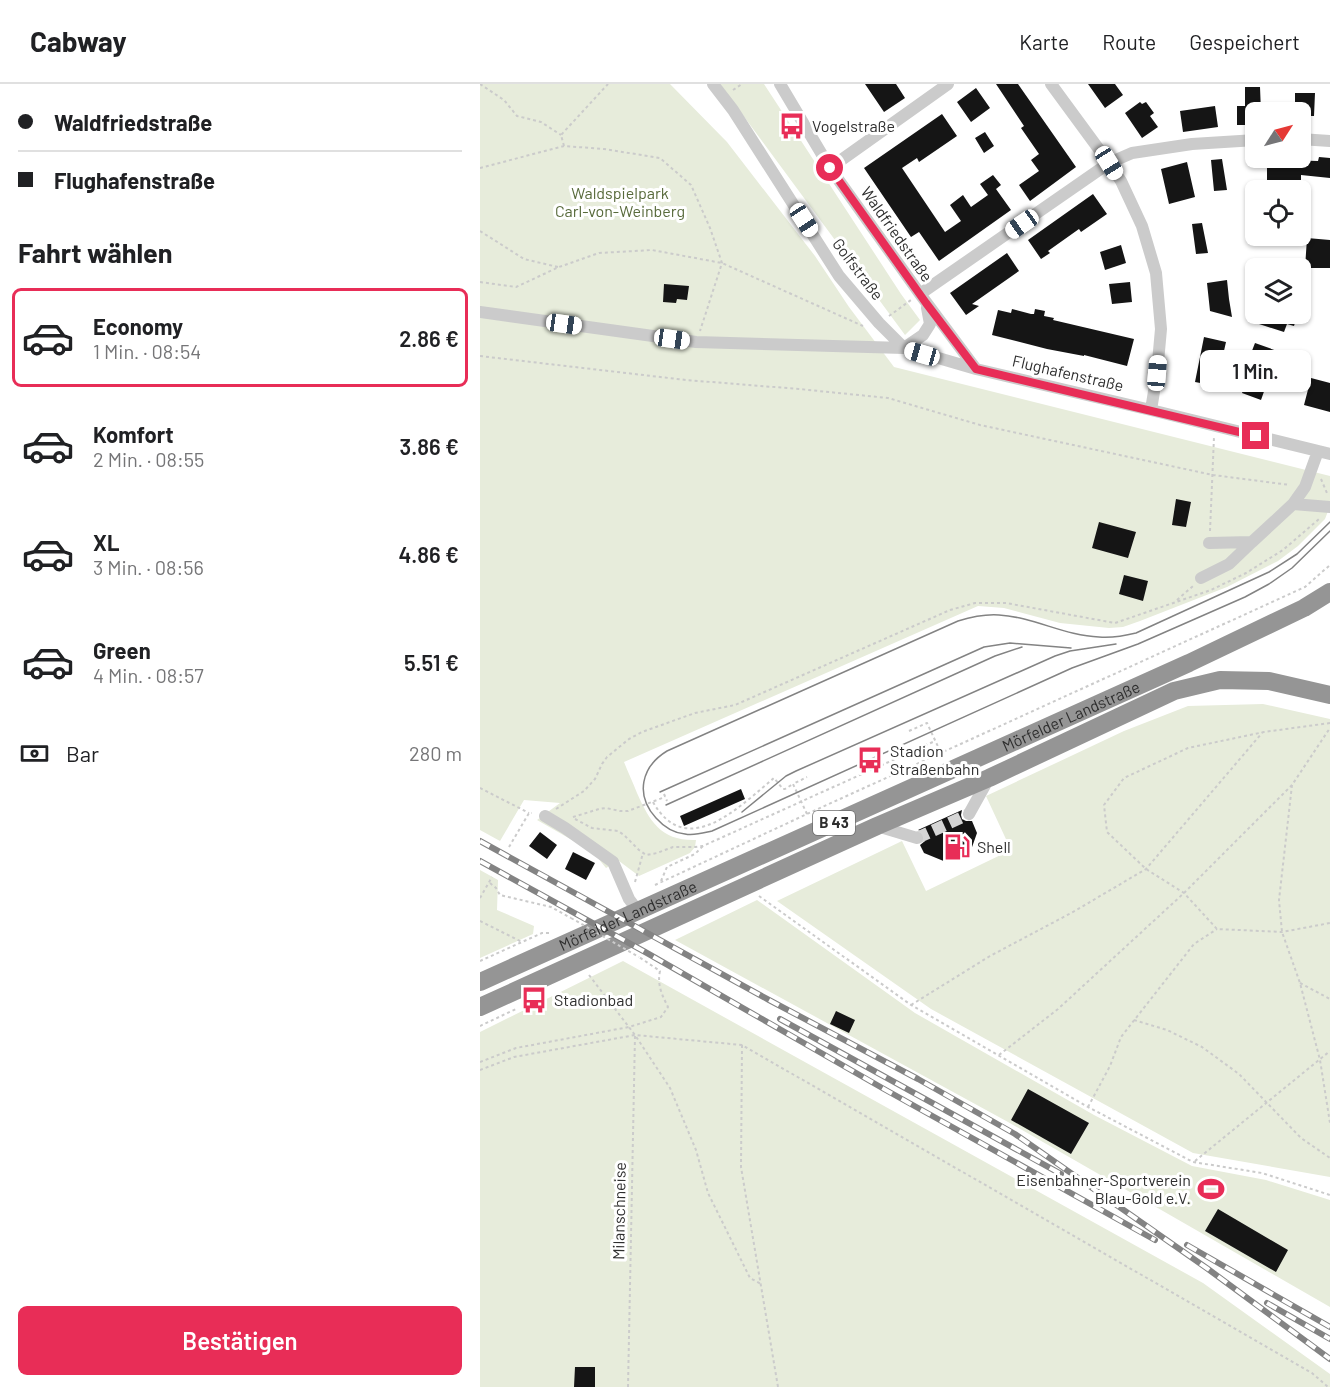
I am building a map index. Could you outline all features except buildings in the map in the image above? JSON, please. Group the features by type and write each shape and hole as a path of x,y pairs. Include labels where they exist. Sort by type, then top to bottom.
{"highway":[{"name":"Mörfelder Landstraße","path":"480,982 634,905 1189,663 1304,608 1330,592"},
{"name":"Mörfelder Landstraße","path":"480,1007 877,826 989,778 1174,691 1220,680 1269,681 1330,694"}],"street":[{"name":"Golfstraße","path":"713,84 733,110 839,276 874,325 904,348"},
{"name":"Waldfriedstraße","path":"780,84 830,168 976,369"},
{"path":"830,168 948,84"},
{"path":"1051,84 1121,181 1142,226 1156,273 1161,329 1151,410"},
{"path":"1311,140 1330,141"},
{"path":"904,348 923,335 930,324 923,298 1109,163 1132,153 1192,144 1245,141"},
{"name":"Flughafenstraße","path":"480,312 696,342 904,348 976,369 1151,410 1321,455"},
{"path":"1202,578 1229,564 1293,504 1305,488 1321,455"},
{"path":"1293,504 1326,512"},
{"path":"1209,543 1252,542"},
{"path":"969,814 989,778"},
{"path":"545,816 613,862 634,905"},
{"path":"877,826 917,838"}],"path":[{"path":"480,84 504,100 517,116 540,122 561,135 564,146"},
{"path":"561,135 608,84"},
{"path":"730,92 742,84"},
{"path":"480,168 564,146 604,149 660,158 691,185 722,263 696,342"},
{"path":"480,231 524,259 558,267"},
{"path":"480,282 516,287 558,267 599,253 652,250 722,263 874,325 923,298"},
{"path":"480,356 686,380 888,398 980,425 1212,475 1305,488"},
{"path":"1209,543 1215,426"},
{"path":"1321,455 1330,502"},
{"path":"480,788 529,813 545,816 584,791 595,780 607,757 617,747 642,732 695,713 735,705 950,610 975,603 1005,603 1115,623 1212,590 1246,573 1283,550 1326,512"},
{"path":"634,905 660,882 1305,587 1330,565"},
{"path":"1177,601 1202,578"},
{"path":"909,731 927,723 941,753"},
{"path":"1217,929 1184,893 1146,869 1107,832 1104,805 1124,778 1188,748 1264,732 1330,723"},
{"path":"999,1055 1058,1010 1184,893 1292,785 1330,728"},
{"path":"911,1005 990,956 1073,912 1146,869 1264,732"},
{"path":"665,798 628,811 599,809 573,817 592,828 618,831 643,853 651,855 672,847 703,846 935,741"},
{"path":"653,802 659,812 670,822 684,828 700,828 721,820 774,778 785,789 807,777"},
{"path":"793,784 807,814"},
{"path":"1292,785 1279,900 1282,932 1300,983 1320,1060 1330,1123"},
{"path":"558,808 565,813"},
{"path":"509,847 529,813"},
{"path":"660,882 667,867 695,854 703,846"},
{"path":"637,875 643,853"},
{"path":"480,898 492,877"},
{"path":"480,1062 516,1048 629,1027 661,1017 668,1007 659,989 660,971 551,907 500,895 489,883"},
{"path":"758,896 911,1005 1088,1107 1193,1161 1262,1173 1330,1195"},
{"path":"577,924 588,919"},
{"path":"480,921 522,942"},
{"path":"1088,1107 1110,1066 1120,1037 1194,944 1217,929 1282,932 1330,923"},
{"path":"480,960 542,933 556,934"},
{"path":"589,975 635,1035 670,1088 696,1150 708,1193 750,1278 761,1284"},
{"path":"1300,983 1330,999"},
{"path":"1134,1020 1167,1030 1202,1047 1239,1074 1301,1138 1330,1158"},
{"path":"480,1070 514,1057 635,1035 742,1045 1312,1373 1328,1387"},
{"name":"Milanschneise","path":"628,1387 635,1035"},
{"path":"742,1045 741,1167 778,1387"},
{"path":"1193,1161 1330,1051"}],"green space":[{"name":"Waldspielpark Carl-von-Weinberg","path":"480,84 670,84 727,142 815,256 849,307 894,367 1330,476 1330,506 1325,519 1298,546 1278,561 1227,587 1123,627 1109,628 1060,623 1004,608 978,606 624,762 647,813 658,828 674,837 696,840 695,847 690,853 639,876 619,861 606,868 593,852 537,820 560,803 524,800 500,841 480,830"},
{"path":"720,84 764,84 920,320 905,335"},
{"path":"1263,704 1330,719 1330,1177 1193,1153 931,1009 777,901 902,841 926,891 1011,850 986,796 1124,731 1188,706"},
{"path":"480,870 498,880 497,910 534,926 533,934 480,958"},
{"path":"757,900 915,1013 1094,1115 1192,1166 1266,1180 1330,1200 1330,1307 1008,1122 675,940"},
{"path":"623,961 1203,1283 1330,1374 1330,1387 480,1387 480,1032"}],"tunnel":[{"path":"917,838 969,814"}],"tram line":[{"path":"1330,522 1297,554 1269,572 1136,633 1113,637 1086,636 1025,619 999,615 978,616 958,621 667,751 651,765 647,773 643,791 645,800 656,818 673,831 692,835 712,831 1072,668 1138,644 1245,597 1292,568 1330,531"},
{"path":"660,792 984,647 1010,643 1071,648"},
{"path":"742,812 786,776 796,771 1055,656 1070,651 1116,644"},
{"path":"666,805 995,656 1022,647"}],"railway":[{"path":"480,841 1015,1134 1208,1269 1330,1359"},
{"path":"480,861 1155,1240"},
{"path":"780,1019 1061,1174"},
{"path":"1187,1245 1330,1327"},
{"path":"1267,1303 1330,1339"}],"place":[{"name":"Vogelstraße","path":"792,126"},
{"name":"Stadion Straßenbahn","path":"870,760"},
{"name":"Shell","path":"957,847"},
{"name":"Stadionbad","path":"534,1000"},
{"name":"Eisenbahner-Sportverein Blau-Gold e.V.","path":"1211,1189"}],"route":[{"path":"830,168 976,369 1256,436"}]}
